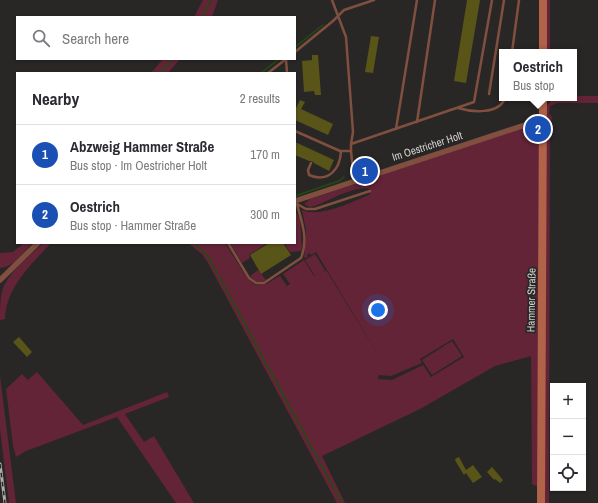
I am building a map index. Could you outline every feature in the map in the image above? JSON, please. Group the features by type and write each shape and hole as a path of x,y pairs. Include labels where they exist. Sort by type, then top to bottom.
{"main road":[{"path":"543,0 543,49"},
{"name":"Hammer Straße","path":"541,503 543,101"}],"street":[{"name":"Im Oestricher Holt","path":"296,202 354,181 543,119"},
{"path":"0,280 37,244"}],"lane":[{"path":"332,0 346,43 353,132 351,151 354,181"},
{"path":"296,51 330,24 344,10 374,0"},
{"path":"396,129 417,0"},
{"path":"417,122 435,0"},
{"path":"351,144 457,108 476,100 492,0"},
{"path":"489,94 504,0"},
{"path":"512,49 519,0"},
{"path":"269,72 285,60"},
{"path":"286,60 287,72"},
{"path":"457,108 468,111 488,110 500,105 503,101"},
{"path":"296,131 341,151 351,151"},
{"path":"311,163 308,170 309,175 320,178 326,177 334,171 340,159 341,151"},
{"path":"296,202 306,209 316,209 370,191"},
{"path":"229,244 249,278 256,283 264,283 301,258 303,252 303,224 296,202"}],"shaded area":[{"path":"203,0 218,0 212,16 195,16"},
{"path":"546,0 550,0 550,49 546,49"},
{"path":"162,60 179,60 169,72 152,72"},
{"path":"577,96 598,96 598,103 558,103 550,106 549,114 551,115 552,119 550,121 549,503 544,503 546,106 551,101 577,101"},
{"path":"534,124 540,130 538,487 532,484 531,356 495,366 420,409 322,456 345,503 337,503 207,261 202,254 189,244 226,244 247,278 255,285 266,284 280,276 287,286 290,284 283,274 304,260 314,276 326,270 384,364 316,252 311,255 309,253 307,255 308,257 304,258 306,230 302,210 310,212 327,211 369,195 371,190 358,189 350,191 315,206 309,207 304,204 310,199","holes":["453,339 464,357 431,377 423,365 392,380 378,379 379,375 391,376 422,363 420,359"]},
{"path":"296,212 300,219 302,248 301,251 290,252 285,244 296,244"},
{"path":"23,244 31,244 14,262 0,268 0,253 13,252"},
{"path":"42,244 50,244 21,277 6,307 5,319 0,320 1,296 3,288 10,276 26,258"},
{"path":"231,244 266,244 249,255 250,258 242,263"},
{"path":"315,254 325,270 315,276 305,260"},
{"path":"258,270 266,280 262,282 255,281 250,276"},
{"path":"452,341 462,356 432,375 422,360"},
{"path":"37,372 83,425 167,392 169,397 125,414 144,442 154,436 194,503 176,503 117,417 26,451 16,457 13,446 6,389 22,374 28,380"},
{"path":"0,376 16,503 9,503 0,429"}],"building":[{"path":"467,0 480,0 466,83 454,81"},
{"path":"371,36 379,37 373,73 365,72"},
{"path":"312,55 318,55 321,95 315,95 314,91 304,92 302,61 312,60"},
{"path":"300,100 305,102 301,109 333,124 328,135 296,120 296,108"},
{"path":"296,142 334,160 329,171 312,161 296,155"},
{"path":"267,244 284,244 291,255 261,274 250,255"},
{"path":"19,337 32,352 27,357 13,342"},
{"path":"459,457 466,470 473,465 482,477 473,483 466,473 464,475 456,462 455,459"},
{"path":"492,467 503,480 500,483 495,479 494,480 487,472"}],"waterway":[{"path":"203,16 211,0"},
{"path":"296,46 323,25"},
{"path":"161,72 172,60"},
{"path":"262,72 278,60"},
{"path":"296,196 339,181 344,177"},
{"path":"194,244 204,251 209,258 342,503"}],"railway":[{"path":"0,464 5,503"}],"place":[{"name":"Oestrich","path":"538,129"},
{"name":"Abzweig Hammer Straße","path":"365,171"}]}
